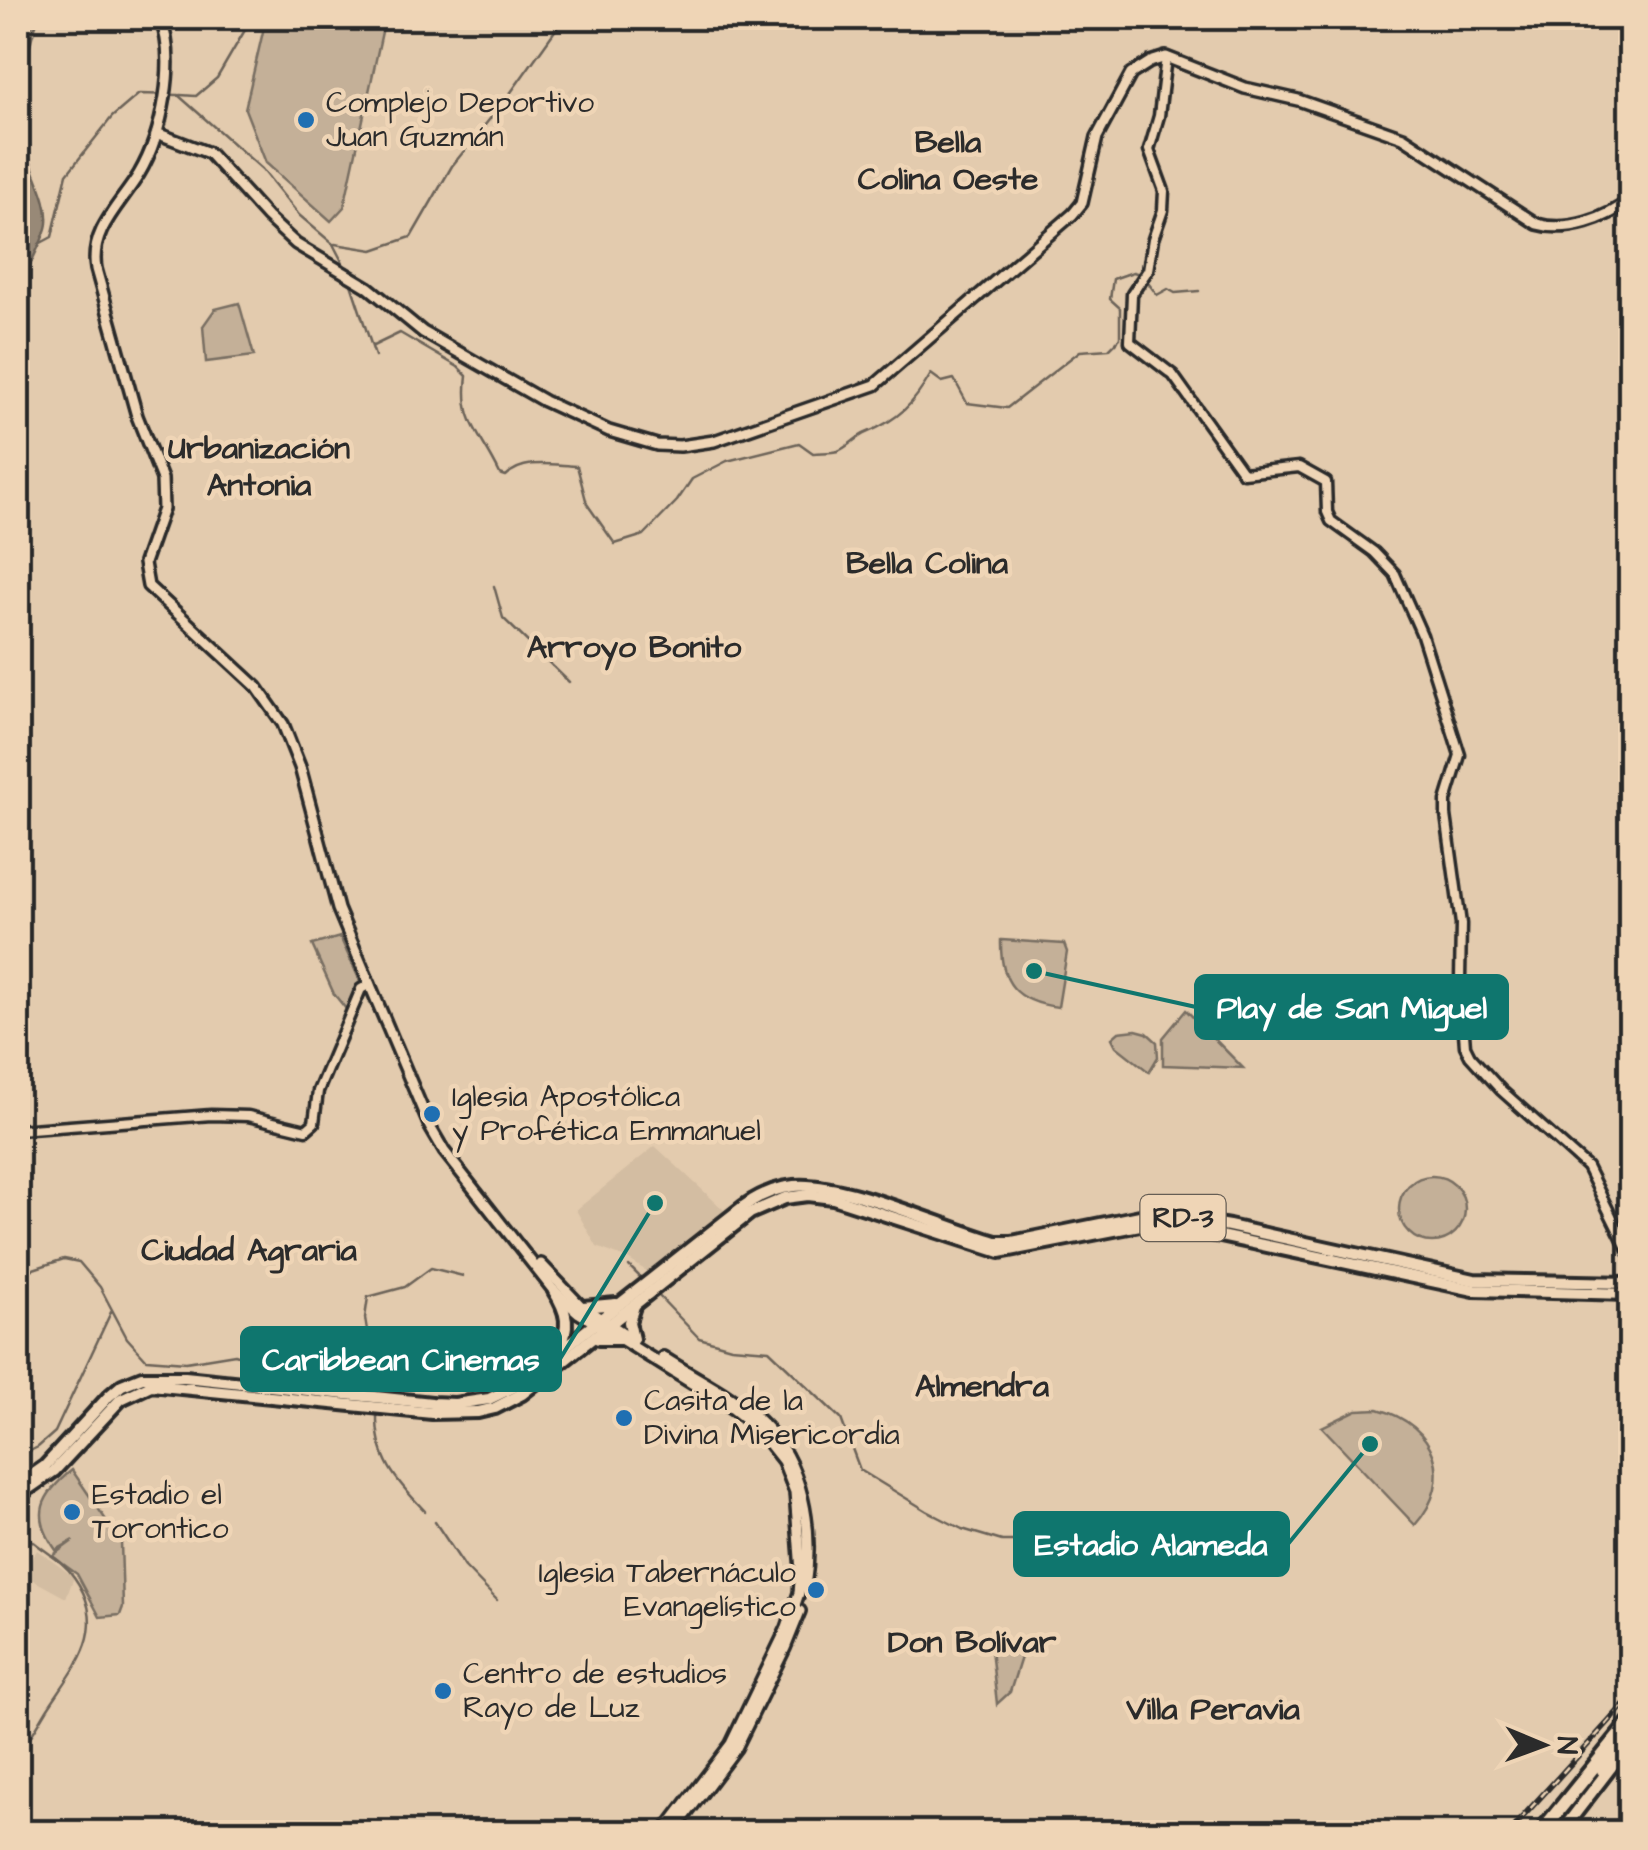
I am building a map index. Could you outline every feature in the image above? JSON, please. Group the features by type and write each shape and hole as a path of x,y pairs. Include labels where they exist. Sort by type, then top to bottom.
{"highway":[{"path":"1542,1832 1625,1738 1630,1722"},
{"path":"1552,1832 1596,1772"}],"main road":[{"path":"160,18 168,44 159,134 140,173 93,247 137,416 162,479 164,501 146,554 145,578 155,594 257,687 283,724 300,767 338,909 434,1135 565,1310 568,1325 555,1356"},
{"path":"159,134 209,153 296,244 368,287 423,332 544,400 609,431 657,445 714,441 875,386 1073,214 1082,203 1097,137 1131,74 1166,57 1246,88 1298,100 1403,136 1537,224 1556,226 1594,220 1630,200"},
{"name":"RD-3","path":"18,1485 53,1458 108,1396 142,1377 163,1375 455,1404 490,1399 516,1386 634,1305 651,1285 753,1200 796,1186 832,1189 996,1242 1140,1216 1170,1216 1474,1280 1630,1283"},
{"name":"RD-3","path":"18,1496 54,1471 120,1399 139,1388 164,1384 465,1414 495,1408 522,1394 588,1344 622,1302 758,1208 808,1195 846,1202 1000,1252 1140,1225 1170,1225 1474,1290 1630,1294"},
{"path":"514,1238 604,1324"},
{"path":"554,1291 757,1428 788,1474 799,1517 802,1571 788,1628 731,1744 664,1832"},
{"path":"583,1307 622,1302"},
{"path":"628,1339 634,1305"},
{"path":"588,1344 608,1337 628,1339 736,1402 766,1427 785,1452 799,1483 807,1535 804,1592 786,1648 736,1748 673,1832"},
{"path":"1533,1832 1598,1756 1625,1738"},
{"path":"1561,1832 1614,1768 1625,1738"}],"street":[{"path":"1166,57 1160,116 1149,150 1164,191 1163,210 1143,277 1130,302 1130,342 1172,375 1243,473 1300,467 1326,482 1331,521 1374,552 1401,586 1422,636 1460,755 1446,801 1446,815 1461,924 1460,979 1466,1046 1501,1090 1587,1167 1630,1254"},
{"path":"18,1130 177,1115 252,1117 306,1130 314,1123 318,1091 361,989 370,984"}],"shaded area":[{"path":"18,18 39,18 27,66 25,124 29,156 47,214 46,229 25,281 18,285"},
{"name":"Complejo Deportivo Juan Guzmán","path":"385,18 344,207 331,221 266,163 245,109 265,23"},
{"path":"239,303 254,356 206,362 203,326 215,309"},
{"path":"340,937 360,981 346,1009 334,994 312,945"},
{"path":"1001,940 1064,944 1067,952 1058,1007 1031,1000 1013,988 1004,968"},
{"path":"1186,1010 1243,1068 1163,1065 1163,1038"},
{"path":"1136,1030 1157,1042 1158,1057 1149,1072 1116,1046 1112,1038 1119,1032"},
{"path":"655,1146 724,1210 651,1274 628,1259 597,1247 576,1210"},
{"path":"1432,1176 1456,1185 1465,1209 1456,1233 1432,1242 1408,1233 1399,1209 1408,1185"},
{"path":"1378,1409 1414,1427 1434,1456 1435,1490 1415,1525 1322,1427 1357,1410"},
{"path":"72,1470 121,1542 120,1615 100,1617 77,1574 52,1556 74,1540 56,1550 44,1526 43,1506 53,1488"},
{"path":"37,1550 74,1577 66,1598 22,1574"},
{"path":"991,1649 1023,1651 1010,1692 997,1704"}],"waterway":[{"path":"180,95 196,96 217,78 252,18"},
{"path":"335,244 373,250 411,237 452,166 564,18"},
{"path":"39,244 52,237 67,174 112,117 139,94 178,95 262,169 299,215 333,244 347,271"},
{"path":"373,346 400,333 458,367 467,376 467,406 474,428 500,474 506,476 530,465 577,466 587,504 615,544 644,535 692,479 727,461 799,443 813,453 842,449 904,410 931,374 942,382 954,379 967,403 1007,408 1080,351 1109,349 1120,338 1120,308 1110,299 1113,279 1133,272 1140,274"},
{"path":"349,278 375,356"},
{"path":"1146,280 1157,295 1168,289 1175,293 1199,291"},
{"path":"494,586 503,618 569,682"},
{"path":"18,1274 64,1259 79,1262 100,1287 127,1338 146,1359 186,1362 235,1354 282,1370 314,1371 361,1354 368,1337 368,1297 405,1287 431,1268 463,1276"},
{"path":"629,1266 643,1280"},
{"path":"656,1293 699,1338 731,1347 769,1350 841,1419 860,1470 927,1511 962,1529 1002,1541 1073,1541 1096,1549 1122,1547"},
{"path":"18,1457 55,1432 111,1312"},
{"path":"341,1364 373,1382"},
{"path":"377,1414 380,1443 389,1467 425,1511"},
{"path":"435,1522 465,1567 497,1600"},
{"path":"18,1525 68,1569 85,1596 89,1613 89,1630 78,1661 18,1753"}],"railway":[{"path":"1509,1832 1630,1698"}],"place":[{"name":"Complejo Deportivo Juan Guzmán","path":"306,120"},
{"name":"Play de San Miguel","path":"1034,971"},
{"name":"Iglesia Apostólica y Profética Emmanuel","path":"432,1114"},
{"name":"Caribbean Cinemas","path":"655,1203"},
{"name":"Casita de la Divina Misericordia","path":"624,1418"},
{"name":"Estadio Alameda","path":"1370,1444"},
{"name":"Estadio el Torontico","path":"72,1512"},
{"name":"Iglesia Tabernáculo Evangelístico","path":"816,1590"},
{"name":"Centro de estudios Rayo de Luz","path":"443,1691"}],"district":[{"name":"Bella Colina Oeste","path":"948,160"},
{"name":"Urbanización Antonia","path":"259,466"},
{"name":"Bella Colina","path":"927,563"},
{"name":"Arroyo Bonito","path":"634,647"},
{"name":"Ciudad Agraria","path":"249,1250"},
{"name":"Almendra","path":"982,1386"},
{"name":"Don Bolívar","path":"972,1642"},
{"name":"Villa Peravia","path":"1213,1709"}]}
